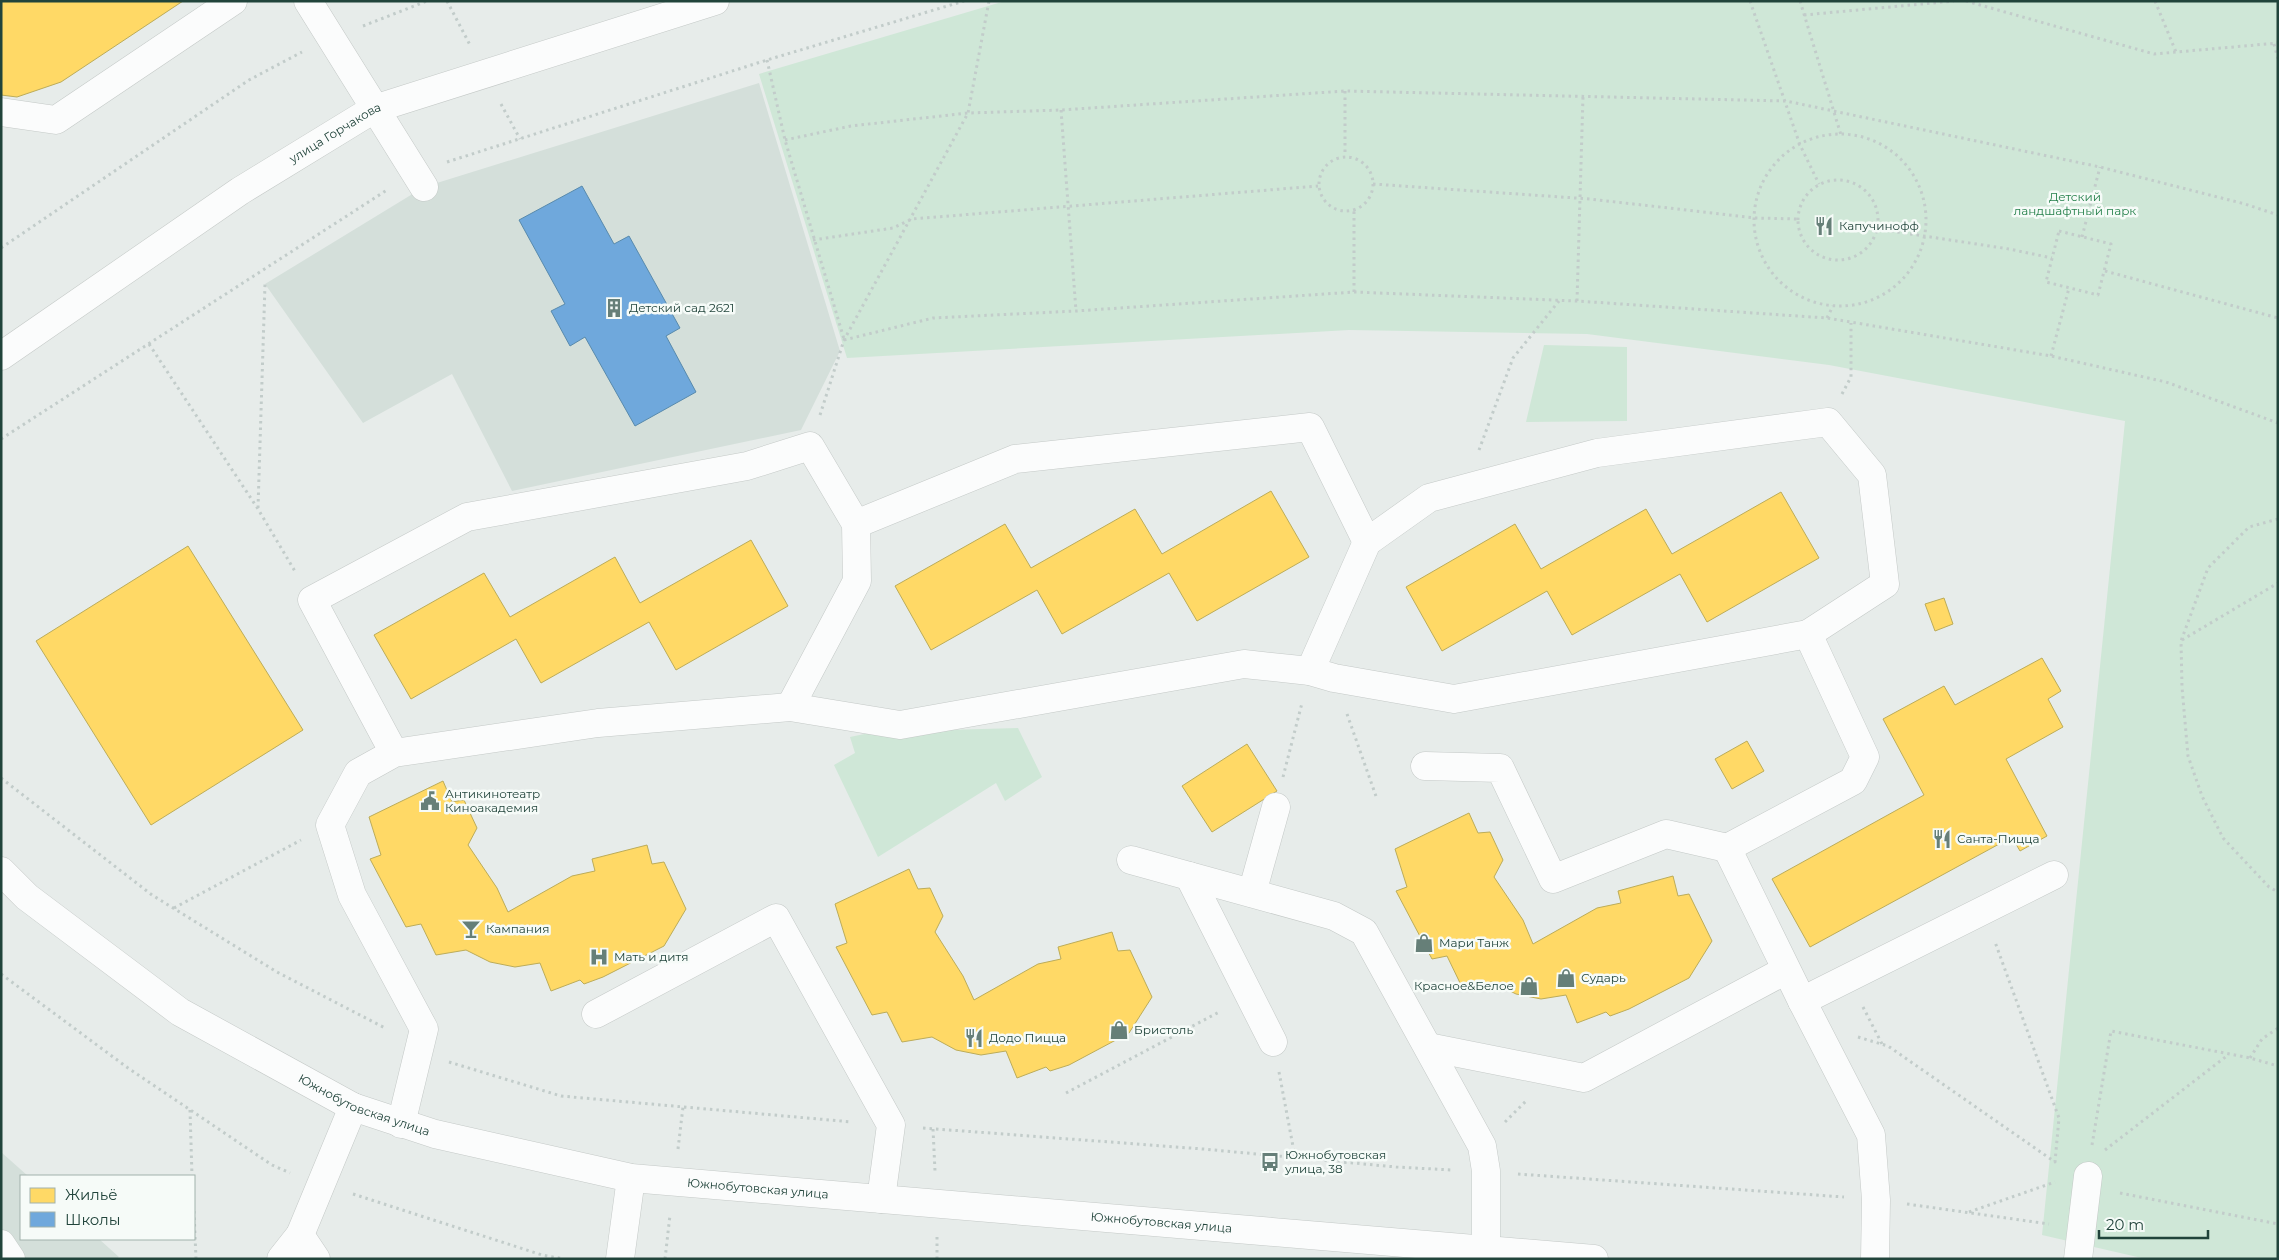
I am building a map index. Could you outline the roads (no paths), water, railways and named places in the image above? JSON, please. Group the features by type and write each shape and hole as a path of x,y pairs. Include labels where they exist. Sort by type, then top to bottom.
{"street":[{"path":"1,112 56,120 233,1"},
{"name":"улица Горчакова","path":"1,356 240,191 374,109 715,1"},
{"path":"316,4 331,38 419,180"},
{"path":"401,1124 424,1030 352,895 330,825 358,772 394,753 598,723 790,707 900,725 1244,664 1322,674 1454,699 1808,634 1885,584 1872,475 1828,422 1598,453 1429,498 1367,542 1322,674"},
{"path":"856,524 1015,459 1310,427 1367,542"},
{"path":"394,753 312,600 468,517 747,466 810,446 856,524 857,581 790,707"},
{"path":"1425,766 1500,768 1553,879 1666,834 1727,848 1853,781 1865,757 1808,634"},
{"path":"1252,893 1276,807"},
{"path":"1727,848 1807,1012 1871,1135 1876,1200 1875,1259"},
{"path":"1131,860 1334,916 1364,932 1428,1047 1484,1159 1486,1250"},
{"name":"Южнобутовская улица","path":"1,872 27,897 180,1012 353,1106 401,1124 435,1134 630,1178 937,1204 1456,1253 1486,1250 1594,1259"},
{"path":"1807,1012 1849,977 2054,875"},
{"path":"1189,876 1273,1042"},
{"path":"596,1014 776,918 891,1125 881,1200"},
{"path":"1428,1047 1584,1078 1786,970"},
{"path":"281,1259 300,1235 353,1106"},
{"path":"2078,1259 2088,1175"},
{"path":"620,1259 630,1178"},
{"path":"300,1235 316,1259"},
{"path":"1,1244 12,1259"}],"place":[{"name":"Капучинофф","path":"1824,226"},
{"name":"Детский сад 2621","path":"614,308"},
{"name":"Антикинотеатр Киноакадемия","path":"430,801"},
{"name":"Санта-Пицца","path":"1942,839"},
{"name":"Кампания","path":"471,929"},
{"name":"Мари Танж","path":"1424,943"},
{"name":"Мать и дитя","path":"599,957"},
{"name":"Сударь","path":"1566,978"},
{"name":"Красное&Белое","path":"1529,986"},
{"name":"Бристоль","path":"1119,1030"},
{"name":"Додо Пицца","path":"974,1038"},
{"name":"Южнобутовская улица, 38","path":"1270,1162"}],"park label":[{"name":"Детский ландшафтный парк","path":"2075,204"}]}
